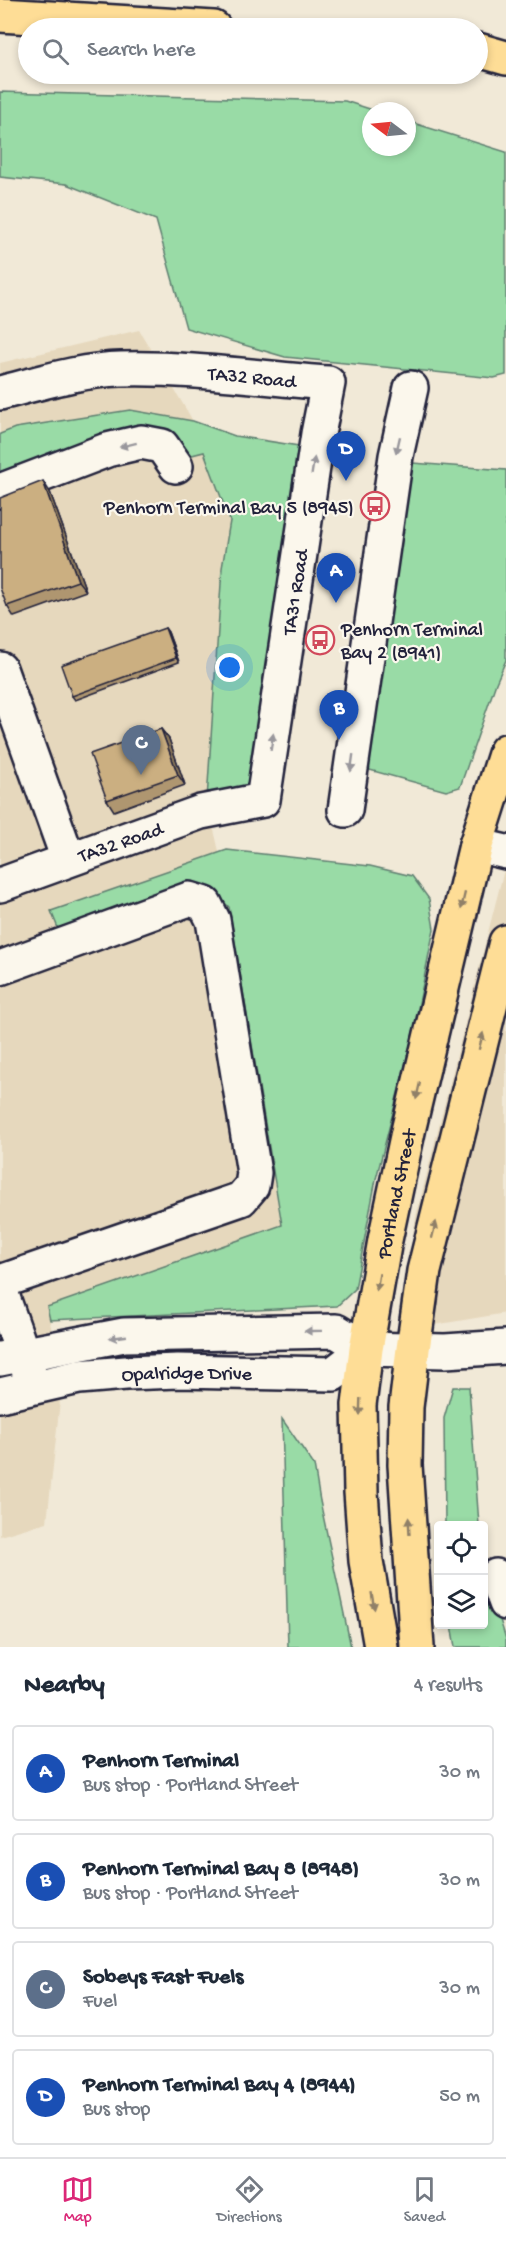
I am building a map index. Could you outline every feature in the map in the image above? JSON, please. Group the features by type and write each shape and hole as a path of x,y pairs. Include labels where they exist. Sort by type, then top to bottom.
{"main road":[{"path":"0,15 49,18"},
{"path":"488,53 506,58"},
{"name":"Portland Street","path":"417,1647 405,1465 406,1407 389,1349 385,1240 409,1127 491,848 506,751"},
{"name":"Portland Street","path":"381,1647 366,1561 361,1492 359,1406 389,1349 424,1271 506,942"}],"street":[{"name":"TA32 Road","path":"0,393 67,376 121,369 328,383"},
{"name":"TA31 Road","path":"263,800 318,434 328,383"},
{"path":"345,810 396,456 411,388"},
{"path":"0,491 107,450 141,442 162,446 176,466"},
{"name":"TA32 Road","path":"0,669 68,859 201,812 263,800"},
{"path":"0,885 68,859"},
{"path":"0,968 189,899 205,904 213,920 254,1173 252,1186 241,1199 0,1282"},
{"path":"0,1289 12,1357 33,1388"},
{"name":"Opalridge Drive","path":"12,1357 124,1335 336,1331 389,1349"},
{"path":"389,1349 455,1351 506,1347"},
{"name":"Opalridge Drive","path":"0,1395 79,1377 126,1372 333,1374 389,1349"}],"shaded area":[{"path":"139,330 193,421 230,521 222,568 207,800 221,860 282,1226 47,1307 62,1382 47,1522 0,1536 0,363"},
{"path":"506,862 506,1313 398,1331 416,1216"}],"green space":[{"path":"0,92 345,101 362,106 362,156 416,156 416,124 506,152 506,375 494,378 285,357 186,328 156,220 66,184 0,177"},
{"path":"130,410 193,421 235,436 299,446 315,462 264,777 244,789 207,800 222,568 230,521 204,452 184,457 178,442 0,480 0,434 15,428"},
{"path":"412,463 506,470 506,660 460,787 446,791 366,769"},
{"path":"227,850 370,866 412,876 429,899 434,929 412,1038 376,1179 355,1289 337,1306 50,1320 47,1307 282,1225 229,907 212,890 187,888 58,928 51,911"},
{"path":"453,1387 469,1387 479,1521 445,1521 444,1418"},
{"path":"282,1419 314,1465 351,1647 288,1647"},
{"path":"488,1582 506,1639 506,1647 455,1647 452,1629 488,1629"}],"building":[{"path":"43,481 78,581 7,606 0,588 0,498"},
{"path":"165,628 176,658 72,696 61,665"},
{"path":"161,729 178,775 107,800 90,754"}],"place":[{"name":"Penhorn Terminal Bay 4 (8944)","path":"346,481"},
{"name":"Penhorn Terminal Bay 5 (8945)","path":"375,506"},
{"name":"Penhorn Terminal","path":"336,603"},
{"name":"Penhorn Terminal Bay 2 (8941)","path":"320,640"},
{"name":"Penhorn Terminal Bay 8 (8948)","path":"339,740"},
{"name":"Sobeys Fast Fuels","path":"141,775"}]}
